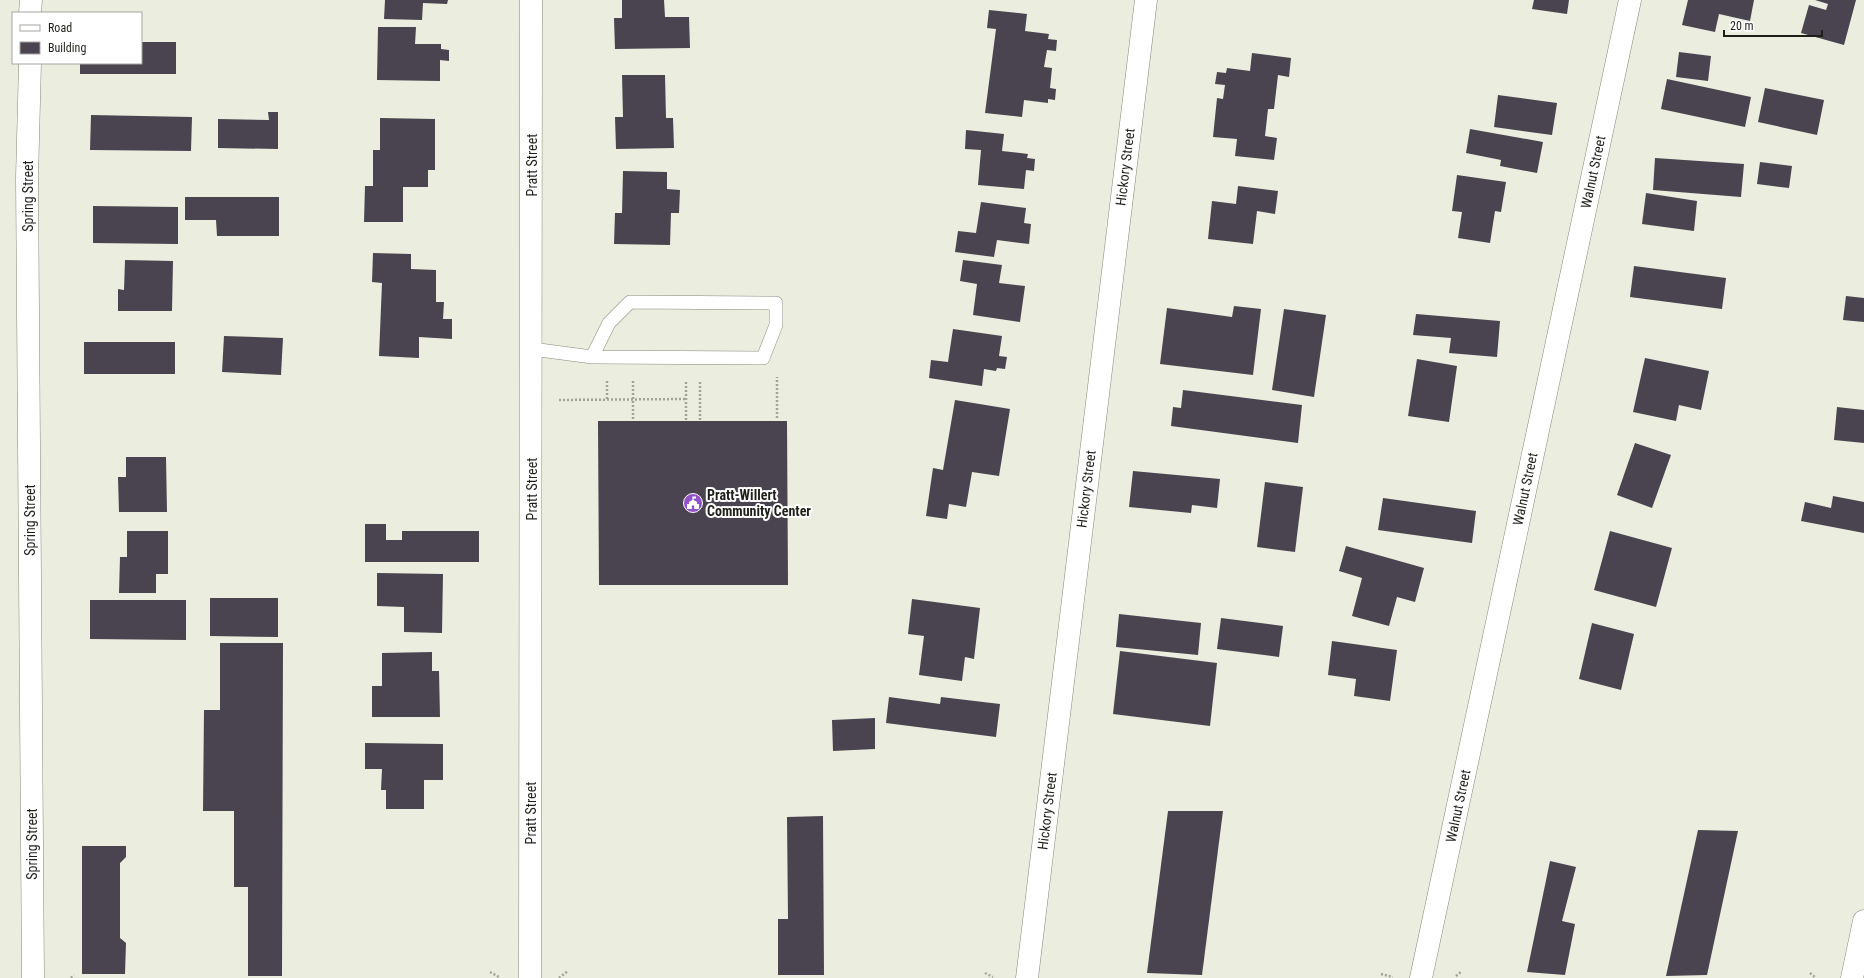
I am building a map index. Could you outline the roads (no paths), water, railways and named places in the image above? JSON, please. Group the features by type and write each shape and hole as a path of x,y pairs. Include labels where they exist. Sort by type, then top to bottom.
{"street":[{"path":"30,0 30,12"},
{"name":"Pratt Street","path":"530,978 532,349 531,0"},
{"name":"Hickory Street","path":"1027,978 1146,0"},
{"name":"Walnut Street","path":"1421,978 1630,0"},
{"name":"Spring Street","path":"30,64 27,186 33,978"},
{"path":"1852,978 1864,921"}],"lane":[{"path":"532,349 592,357 763,358 776,325 776,303 630,302 609,323 592,357"}],"place":[{"name":"Pratt-Willert Community Center","path":"693,503"}]}
